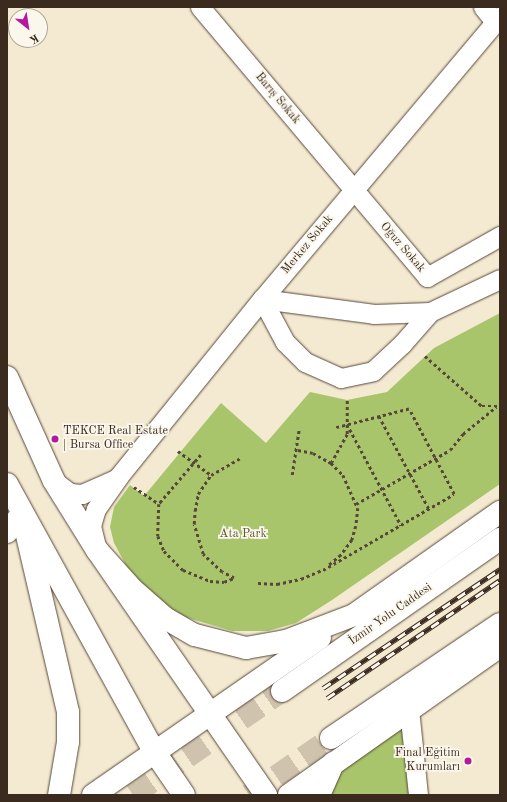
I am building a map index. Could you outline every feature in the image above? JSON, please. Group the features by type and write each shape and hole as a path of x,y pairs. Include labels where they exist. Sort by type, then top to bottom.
{"main road":[{"path":"7,377 54,481 97,550 266,795"},
{"path":"7,484 22,514 154,751 184,795"},
{"path":"93,795 210,712 354,615 500,512"},
{"path":"7,532 22,514"},
{"path":"22,514 62,679 68,712 67,750 59,795"},
{"name":"İzmir Yolu Caddesi","path":"282,691 500,539"},
{"path":"97,550 132,589 165,618 194,635 222,643 246,648 286,641 354,615"},
{"path":"331,738 500,624"},
{"path":"289,795 500,646"},
{"path":"319,795 334,762"}],"street":[{"name":"Barış Sokak","path":"200,7 353,191"},
{"path":"483,7 497,19"},
{"name":"Merkez Sokak","path":"97,550 91,526 96,509 119,476 262,299 497,19"},
{"name":"Oğuz Sokak","path":"353,191 427,277 500,236"},
{"path":"262,299 374,314 430,312 500,279"},
{"path":"262,299 285,342 305,362 341,378 373,371 402,344 430,312"},
{"path":"54,481 70,493 82,494 101,487 119,476"},
{"path":"409,709 418,795"}],"path":[{"path":"425,356 482,406 496,408"},
{"path":"331,463 347,434 347,400"},
{"path":"356,504 412,474 450,450 462,434 500,406"},
{"path":"258,583 283,583 301,579 323,570 454,494 409,409 335,428"},
{"path":"379,416 412,474 429,509"},
{"path":"347,424 401,525"},
{"path":"292,475 298,450 299,429"},
{"path":"298,450 313,453 331,463 343,475 356,504 356,526 352,540 341,555 323,570"},
{"path":"178,451 211,475"},
{"path":"201,455 159,504 158,536 164,551 172,562 194,575 210,581 224,582 234,578 211,564 203,554 197,540 194,524 198,494 211,475 240,458"},
{"path":"119,476 159,504"}],"green space":[{"name":"Ata Park","path":"500,313 500,484 332,600 296,623 268,631 232,631 178,615 147,592 128,569 114,543 110,527 114,507 130,485 144,496 221,403 266,443 310,392 347,400 387,392 434,348"},
{"path":"409,709 418,795 319,795 334,762"}],"tunnel":[{"path":"133,795 282,691"},
{"path":"249,795 331,738"}],"railway":[{"path":"323,688 500,569"},
{"path":"327,698 500,580"}],"place":[{"name":"TEKCE Real Estate | Bursa Office","path":"55,439"},
{"name":"Final Eğitim Kurumları","path":"468,761"}]}
